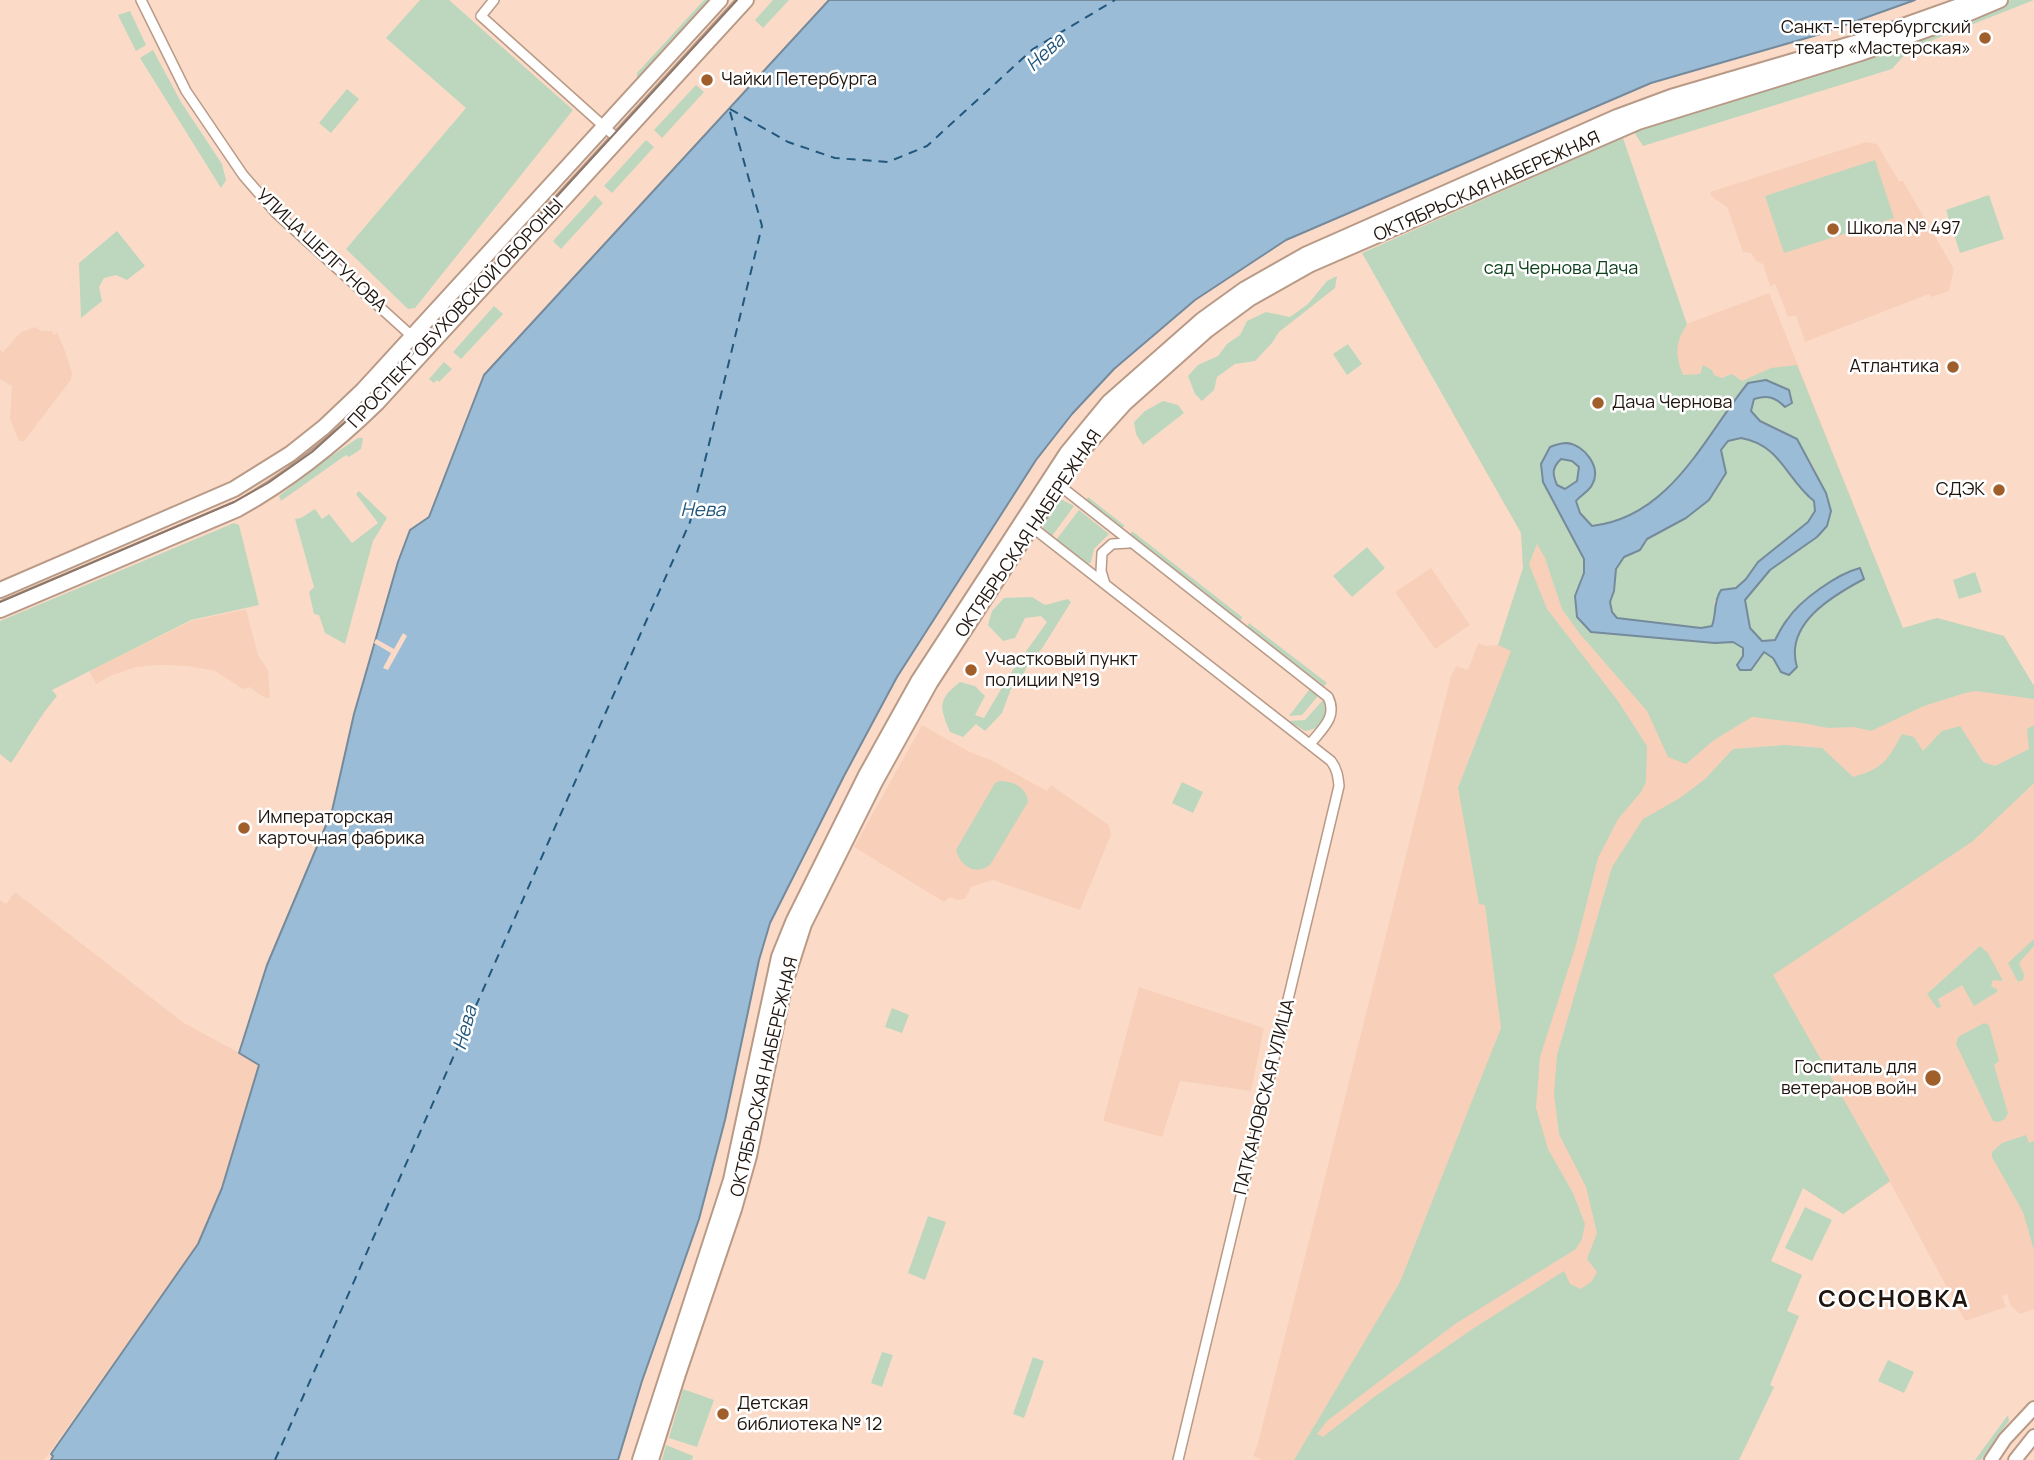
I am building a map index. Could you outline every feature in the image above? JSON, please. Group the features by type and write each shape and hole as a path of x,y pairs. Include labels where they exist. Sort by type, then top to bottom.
{"main road":[{"name":"ПРОСПЕКТ ОБУХОВСКОЙ ОБОРОНЫ","path":"0,590 203,504 290,454 324,427 354,399 720,0"},
{"name":"ПРОСПЕКТ ОБУХОВСКОЙ ОБОРОНЫ","path":"0,610 210,522 262,495 357,422 746,0"},
{"name":"ОКТЯБРЬСКАЯ НАБЕРЕЖНАЯ","path":"651,1460 734,1209 785,983 800,934 842,846 905,727 1028,524 1067,453 1109,402 1202,320 1270,274 1341,239 1617,117 1671,97 1880,35 1976,0"},
{"name":"ОКТЯБРЬСКАЯ НАБЕРЕЖНАЯ","path":"640,1460 731,1180 779,957 790,930 841,823 904,706 952,627 1102,427 1157,373 1227,314 1311,264 1637,122 1861,52 1974,13 2000,0"}],"street":[{"name":"УЛИЦА ШЕЛГУНОВА","path":"141,0 186,91 243,175 276,213 426,349"},
{"path":"494,0 481,16 619,140"},
{"path":"1059,485 1328,697 1332,705 1329,721 1310,744"},
{"name":"ПАТКАНОВСКАЯ УЛИЦА","path":"1028,524 1310,744 1336,768 1339,786 1178,1460"},
{"path":"1106,585 1101,571 1102,553 1112,544 1132,544"},
{"path":"1992,1460 2005,1439 2034,1408"},
{"path":"2015,1460 2034,1436"}],"shaded area":[{"name":"Школа № 497","path":"1866,142 1877,144 1899,181 1903,181 1954,269 1949,291 1931,297 1929,294 1805,342 1796,316 1788,317 1775,284 1770,286 1763,264 1756,261 1751,253 1743,252 1727,207 1712,197 1710,192"},
{"path":"1769,293 1903,628 1937,618 2004,636 2034,686 2034,1309 2020,1314 2011,1306 2007,1294 2002,1296 2006,1307 1965,1321 1890,1182 1843,1214 1803,1188 1771,1261 1802,1275 1787,1311 1799,1316 1770,1385 1774,1387 1739,1460 1262,1460 1253,1456 1451,676 1456,666 1468,670 1478,643 1498,645 1523,568 1521,533 1452,412"},
{"path":"35,327 42,331 52,331 54,335 57,332 72,373 71,380 24,441 19,441 10,419 12,386 0,379 0,350 3,352 21,332"},
{"path":"1431,568 1470,625 1435,649 1395,592"},
{"path":"246,609 258,655 268,670 270,698 265,698 249,687 243,689 215,671 187,666 136,667 96,684 89,671 191,621"},
{"path":"922,725 1047,791 1051,785 1109,825 1111,835 1080,910 993,880 971,887 965,899 950,897 944,902 854,847"},
{"path":"15,892 184,1023 260,1064 222,1188 198,1244 44,1460 0,1460 0,900 6,904"},
{"path":"1139,987 1264,1028 1251,1091 1180,1081 1162,1137 1103,1121"}],"green space":[{"path":"420,0 449,0 573,110 415,308 408,309 346,249 466,108 386,38"},
{"path":"704,0 711,0 641,77 637,78 637,73"},
{"path":"773,0 789,0 763,28 755,20"},
{"path":"2011,0 2034,0 1910,49 1892,69 1643,146 1632,129 1994,9"},
{"path":"130,11 146,45 136,51 118,15"},
{"path":"153,50 181,102 222,164 226,180 221,188 140,58"},
{"path":"696,85 704,92 662,138 654,130"},
{"path":"347,89 359,99 331,133 319,123"},
{"name":"сад Чернова Дача","path":"1623,138 1687,324 1680,337 1678,349 1683,375 1700,374 1703,365 1712,370 1714,375 1722,378 1732,374 1742,381 1771,368 1797,365 1903,628 1937,618 2004,636 2034,686 2034,699 1976,691 1965,693 1924,706 1871,731 1752,717 1714,740 1686,764 1668,757 1647,711 1580,634 1562,609 1545,558 1537,544 1529,564 1547,609 1618,701 1647,746 1646,782 1618,819 1598,858 1576,945 1540,1057 1536,1108 1548,1149 1573,1193 1585,1224 1582,1239 1576,1249 1455,1324 1327,1421 1317,1434 1323,1437 1374,1397 1474,1328 1564,1271 1570,1284 1581,1289 1592,1281 1597,1272 1587,1259 1597,1233 1586,1187 1559,1134 1554,1094 1557,1055 1612,867 1643,819 1680,798 1705,779 1733,749 1785,745 1822,748 1853,777 1884,762 1902,734 1914,737 1923,751 1942,731 1960,726 1983,762 1995,766 2029,749 2027,729 2034,725 2034,783 1973,841 1773,975 1890,1181 1843,1214 1803,1188 1771,1261 1802,1275 1787,1311 1799,1316 1770,1385 1774,1387 1739,1460 1294,1460 1400,1282 1501,1028 1485,905 1479,904 1458,788 1511,651 1498,645 1523,568 1521,533 1362,253","holes":["1789,390 1776,398 1764,396 1754,399 1751,411 1760,421 1779,429 1811,462 1826,493 1817,537 1770,570 1744,600 1750,628 1762,641 1776,640 1792,614 1821,591 1843,576 1860,569 1864,579 1825,603 1804,625 1794,652 1796,667 1781,672 1773,658 1764,652 1751,670 1743,656 1743,647 1733,642 1715,643 1591,632 1577,617 1575,596 1584,572 1584,559 1541,464 1577,447 1592,485 1576,500 1580,513 1593,527 1618,521 1640,510 1675,481 1732,403"]},
{"path":"646,140 654,147 612,193 604,186"},
{"path":"1875,160 1894,218 1784,253 1765,196"},
{"path":"595,195 603,203 561,249 553,241"},
{"path":"1989,195 2004,239 1960,253 1946,210"},
{"path":"117,231 145,266 127,280 116,275 104,278 99,287 102,301 81,318 79,263"},
{"path":"1337,276 1335,288 1279,332 1255,361 1235,364 1217,377 1214,390 1202,401 1195,394 1188,376 1198,365 1218,356 1227,344 1240,335 1247,321 1266,312 1290,317 1308,304 1327,281"},
{"path":"494,306 503,314 461,359 453,352"},
{"path":"1348,344 1362,364 1347,375 1333,354"},
{"path":"444,362 452,369 439,382 437,380 434,383 429,379"},
{"path":"1163,401 1178,405 1184,413 1143,445 1136,434 1134,422 1145,411"},
{"path":"1741,437 1766,447 1814,501 1815,511 1808,522 1758,562 1736,588 1714,601 1716,615 1713,626 1701,628 1617,618 1612,612 1610,602 1616,569 1624,556 1640,550 1646,539 1686,518 1709,500 1726,473 1721,450 1728,441"},
{"path":"358,438 363,438 361,449 349,457 346,455 281,501 279,496"},
{"path":"1561,459 1572,461 1579,467 1577,481 1565,489 1557,485 1554,474 1554,468"},
{"path":"359,491 387,518 373,541 345,644 325,633 319,615 314,614 309,592 314,587 295,519 315,509 322,519 329,514 352,543 378,523 356,494"},
{"path":"1088,497 1125,526 1121,528 1086,501"},
{"path":"1059,498 1074,506 1052,536 1044,530 1041,521 1055,499"},
{"path":"1079,510 1109,534 1094,549 1088,564 1056,540"},
{"path":"234,523 239,525 259,605 191,620 52,690 57,696 11,763 0,754 0,621"},
{"path":"1132,531 1242,617 1241,620 1130,536"},
{"path":"1367,547 1385,568 1352,597 1333,576"},
{"path":"1975,572 1982,592 1959,599 1953,580"},
{"path":"1032,597 1045,605 1068,599 1071,602 1041,650 1030,659 1021,680 1011,689 1002,713 985,731 976,724 963,737 950,732 943,709 944,698 948,693 960,682 975,686 985,696 975,715 984,718 1010,674 1047,622 1041,616 1025,618 1015,638 1003,641 988,625 992,611 1004,598"},
{"path":"1249,623 1327,683 1324,686 1247,627"},
{"path":"1309,690 1318,696 1302,715 1289,716"},
{"path":"1323,700 1325,716 1316,728 1305,731 1288,721 1305,720"},
{"path":"1000,781 1019,786 1028,802 990,865 979,870 969,868 961,861 956,850 995,783"},
{"path":"1182,782 1203,792 1193,813 1172,803"},
{"path":"2034,939 2034,946 2019,963 2024,974 2023,980 2018,982 2008,963"},
{"path":"1980,946 1988,953 2003,981 1993,980 1991,986 1997,989 1997,992 1974,1006 1962,985 1938,999 1941,1007 1937,1008 1927,994"},
{"path":"892,1008 909,1015 902,1033 885,1027"},
{"path":"1984,1023 1989,1025 1999,1061 1994,1065 2008,1113 2005,1119 1998,1122 1993,1121 1956,1044 1958,1037"},
{"path":"2026,1135 2029,1143 2034,1141 2034,1250 2023,1212 1992,1157 1992,1152 2002,1143"},
{"path":"1805,1207 1832,1220 1812,1261 1785,1248"},
{"path":"928,1216 946,1222 925,1280 908,1273"},
{"path":"882,1352 893,1355 882,1387 871,1383"},
{"path":"1033,1357 1044,1361 1024,1418 1013,1414"},
{"path":"1888,1360 1914,1372 1904,1393 1878,1381"},
{"path":"683,1389 714,1400 697,1447 669,1438"},
{"path":"2008,1415 2009,1421 1981,1460 1975,1460"},
{"path":"666,1445 693,1456 692,1460 662,1460"}],"water":[{"name":"Нева","path":"829,0 1915,0 1817,35 1651,83 1286,240 1195,300 1114,369 1072,414 1036,460 897,677 770,923 759,960 725,1120 699,1219 642,1381 618,1460 51,1460 51,1454 198,1244 222,1188 259,1065 239,1053 267,965 332,811 354,714 398,562 410,530 429,517 484,375"},
{"path":"1766,380 1789,390 1792,403 1785,407 1774,399 1763,397 1754,399 1751,411 1760,421 1797,439 1826,493 1831,511 1827,526 1817,537 1770,570 1745,600 1750,628 1762,641 1775,640 1793,612 1820,589 1860,568 1864,579 1825,603 1804,625 1797,638 1797,667 1789,675 1781,672 1773,658 1764,652 1751,670 1740,670 1737,665 1743,656 1743,648 1733,642 1715,643 1591,632 1577,617 1575,596 1584,573 1584,559 1543,482 1541,464 1550,447 1565,443 1574,445 1590,458 1595,472 1591,487 1576,501 1580,513 1592,526 1620,519 1644,507 1683,471 1748,383","holes":["1741,438 1754,442 1774,455 1814,501 1815,511 1808,522 1758,562 1736,588 1721,590 1712,626 1701,628 1617,618 1612,612 1610,602 1616,569 1624,557 1640,550 1647,539 1686,518 1709,500 1726,473 1721,450 1728,441","1561,459 1572,461 1579,467 1577,481 1565,489 1557,485 1554,474 1554,468"]}],"pier":[{"path":"403,633 407,636 388,670 383,668 391,653 374,643 376,639 394,649"}],"ferry route":[{"path":"730,109 788,142 835,158 888,162 927,146 1033,49 1115,0"},
{"path":"275,1460 690,522 762,226 729,108"}],"tram line":[{"path":"0,602 234,502 268,483 312,452 372,398 737,0"}],"place":[{"name":"Санкт-Петербургский театр «Мастерская»","path":"1985,38"},
{"name":"Чайки Петербурга","path":"707,80"},
{"name":"Школа № 497","path":"1833,229"},
{"name":"Атлантика","path":"1953,367"},
{"name":"Дача Чернова","path":"1598,403"},
{"name":"СДЭК","path":"1999,490"},
{"name":"Участковый пункт полиции №19","path":"971,670"},
{"name":"Императорская карточная фабрика","path":"244,828"},
{"name":"Госпиталь для ветеранов войн","path":"1933,1078"},
{"name":"Детская библиотека № 12","path":"723,1414"}],"district":[{"name":"СОСНОВКА","path":"1894,1300"}]}
